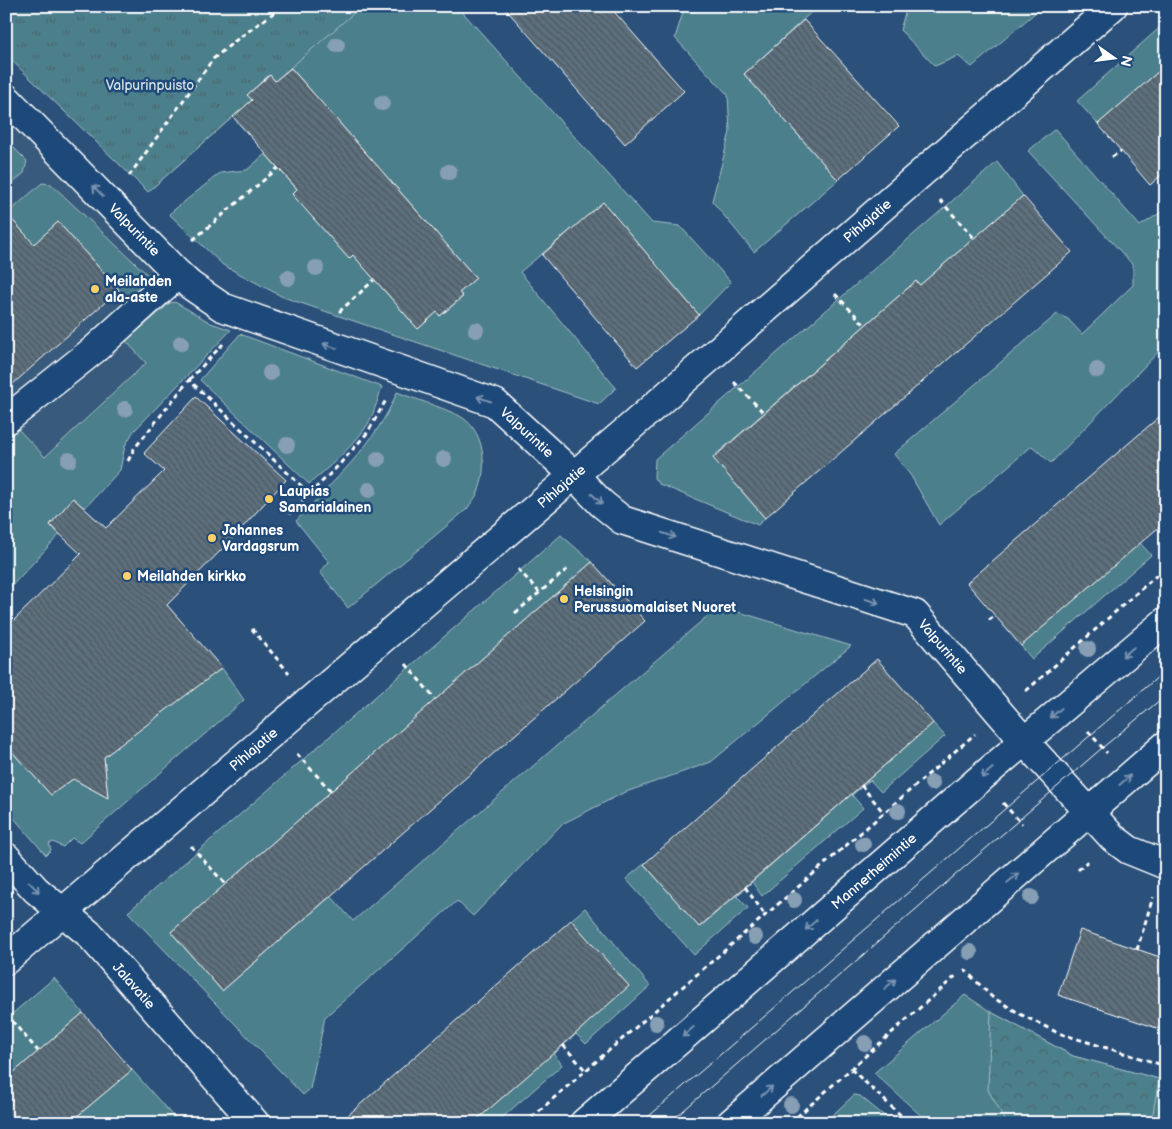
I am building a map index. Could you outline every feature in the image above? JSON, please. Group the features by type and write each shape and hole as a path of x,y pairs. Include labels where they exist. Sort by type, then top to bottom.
{"street":[{"name":"Pihlajatie","path":"6,960 574,475 1113,6"},
{"name":"Valpurintie","path":"6,98 178,274 190,285 218,304 238,313 495,402 574,475 601,503 622,520 915,614 1024,741 1113,838 1160,877"},
{"path":"6,420 95,349 178,274"},
{"name":"Mannerheimintie","path":"584,1123 982,777 1166,621"},
{"path":"731,1123 1166,745"},
{"name":"Jalavatie","path":"6,857 36,890 89,934 255,1123"}],"path":[{"path":"126,181 213,60 235,41 283,6"},
{"path":"1112,158 1121,151"},
{"path":"189,244 278,168"},
{"path":"940,200 974,238"},
{"path":"332,317 374,280"},
{"path":"833,292 865,325"},
{"path":"128,462 134,448 206,362"},
{"path":"189,380 309,493"},
{"path":"732,380 764,413"},
{"path":"290,514 338,466 368,432 389,394"},
{"path":"525,1123 1001,713 1166,567"},
{"path":"516,613 569,568"},
{"path":"988,620 995,616"},
{"path":"252,629 288,673"},
{"path":"404,661 436,699"},
{"path":"1042,677 1128,778"},
{"path":"958,749 1068,878 1113,838"},
{"path":"297,754 331,791"},
{"path":"861,785 884,813"},
{"path":"191,846 225,884"},
{"path":"1138,950 1160,877"},
{"path":"745,887 766,915"},
{"path":"790,1123 964,969 992,997 1058,1033 1166,1066"},
{"path":"6,1014 38,1052"},
{"path":"563,1045 586,1071"},
{"path":"851,1069 909,1123"}],"shaded area":[{"name":"Meilahden ala-aste","path":"6,98 190,285 126,340 146,362 45,457 6,488"}],"green space":[{"name":"Valpurinpuisto","path":"6,6 362,6 275,81 269,75 247,95 252,100 148,192 6,55"},
{"path":"298,6 457,6 652,223 680,226 731,282 699,315 603,203 520,272 616,388 599,404 283,297 223,265 169,214 220,173 247,170 265,154 297,189 292,194 353,255 418,329 437,312 440,316 463,297 459,293 476,278 291,68 275,81 269,75 247,95 252,100 152,188 157,161"},
{"path":"685,6 818,6 744,74 838,180 754,252 712,201 730,132 728,95 675,38"},
{"path":"907,6 1043,6 972,67 958,56 935,66 900,30"},
{"path":"1166,22 1166,65 1098,124 1077,101"},
{"path":"1055,129 1140,226 1166,209 1166,344 1051,463 1032,446 939,525 911,476 894,454 1057,314 1068,319 1082,334 1133,285 1133,265 1028,151"},
{"path":"6,140 27,161 24,173 6,189"},
{"path":"997,162 1023,196 920,285 916,281 713,457 765,518 758,525 659,484 654,478 655,459"},
{"path":"42,183 51,184 151,278 128,302 58,222 34,244 7,214"},
{"path":"175,302 211,323 231,330 133,432 125,446 120,470 85,508 73,499 50,524 60,534 6,592 6,433 14,425 45,457 146,363 126,341 170,303"},
{"path":"240,334 382,387 372,415 364,430 345,452 309,484 200,380"},
{"path":"397,392 451,412 467,421 474,429 482,448 482,480 478,492 467,509 348,608 320,572 329,562 296,521 366,445 389,410"},
{"path":"561,535 592,562 171,932 222,991 331,896 353,921 719,606 851,646 711,762 623,793 562,824 473,916 457,901 325,1017 310,1089 303,1095 128,912"},
{"path":"1140,543 1151,555 1032,659 1021,646"},
{"path":"222,668 244,700 80,843 72,838 63,847 53,842 49,844 51,850 46,855 6,809 6,745 51,795"},
{"path":"933,723 945,736 881,792 870,780 852,795 863,808 762,896 752,882 737,896 748,908 694,955 626,879 644,864 700,927"},
{"path":"585,908 650,986 586,1044 576,1034 554,1054 562,1065 496,1123 473,1123 628,986 571,920"},
{"path":"54,978 83,1013 6,1079 6,1019"},
{"path":"965,995 991,1012 1073,1056 1166,1081 1166,1123 929,1123 874,1073"},
{"path":"991,1012 1073,1056 1159,1079 1152,1118 1147,1123 1007,1123 988,1090"},
{"path":"132,1070 179,1123 69,1123"},
{"path":"854,1095 860,1096 893,1123 824,1123"}],"building":[{"path":"503,6 609,6 684,91 625,144"},
{"path":"804,20 899,126 838,180 744,74"},
{"path":"1166,65 1166,171 1150,185 1098,124"},
{"path":"291,68 476,278 459,293 463,296 440,316 437,312 418,329 353,255 349,259 292,194 297,189 233,117 252,100 247,95 270,75 275,81"},
{"path":"1023,196 1072,252 765,518 713,458 916,281 920,285"},
{"path":"603,202 699,315 637,367 542,255"},
{"path":"6,213 34,244 58,222 119,290 6,390"},
{"name":"Meilahden kirkko","path":"196,397 286,480 167,605 222,668 104,757 108,798 73,779 51,795 6,745 6,628 81,554 50,525 73,498 106,528 164,471 144,453"},
{"path":"1166,411 1166,521 1021,646 967,583"},
{"path":"592,562 645,621 222,991 171,932"},
{"path":"877,659 933,723 699,927 644,864"},
{"path":"571,920 629,986 563,1045 473,1123 339,1123"},
{"path":"1080,930 1166,959 1166,1031 1058,995"},
{"path":"83,1013 132,1070 69,1123 6,1123 6,1079"}],"tram line":[{"path":"641,1123 1166,670"},
{"path":"669,1123 1102,748 1166,695"}],"place":[{"name":"Meilahden ala-aste","path":"95,289"},
{"name":"Laupias Samarialainen","path":"269,499"},
{"name":"Johannes Vardagsrum","path":"212,538"},
{"name":"Meilahden kirkko","path":"127,576"},
{"name":"Helsingin Perussuomalaiset Nuoret","path":"564,599"}]}
